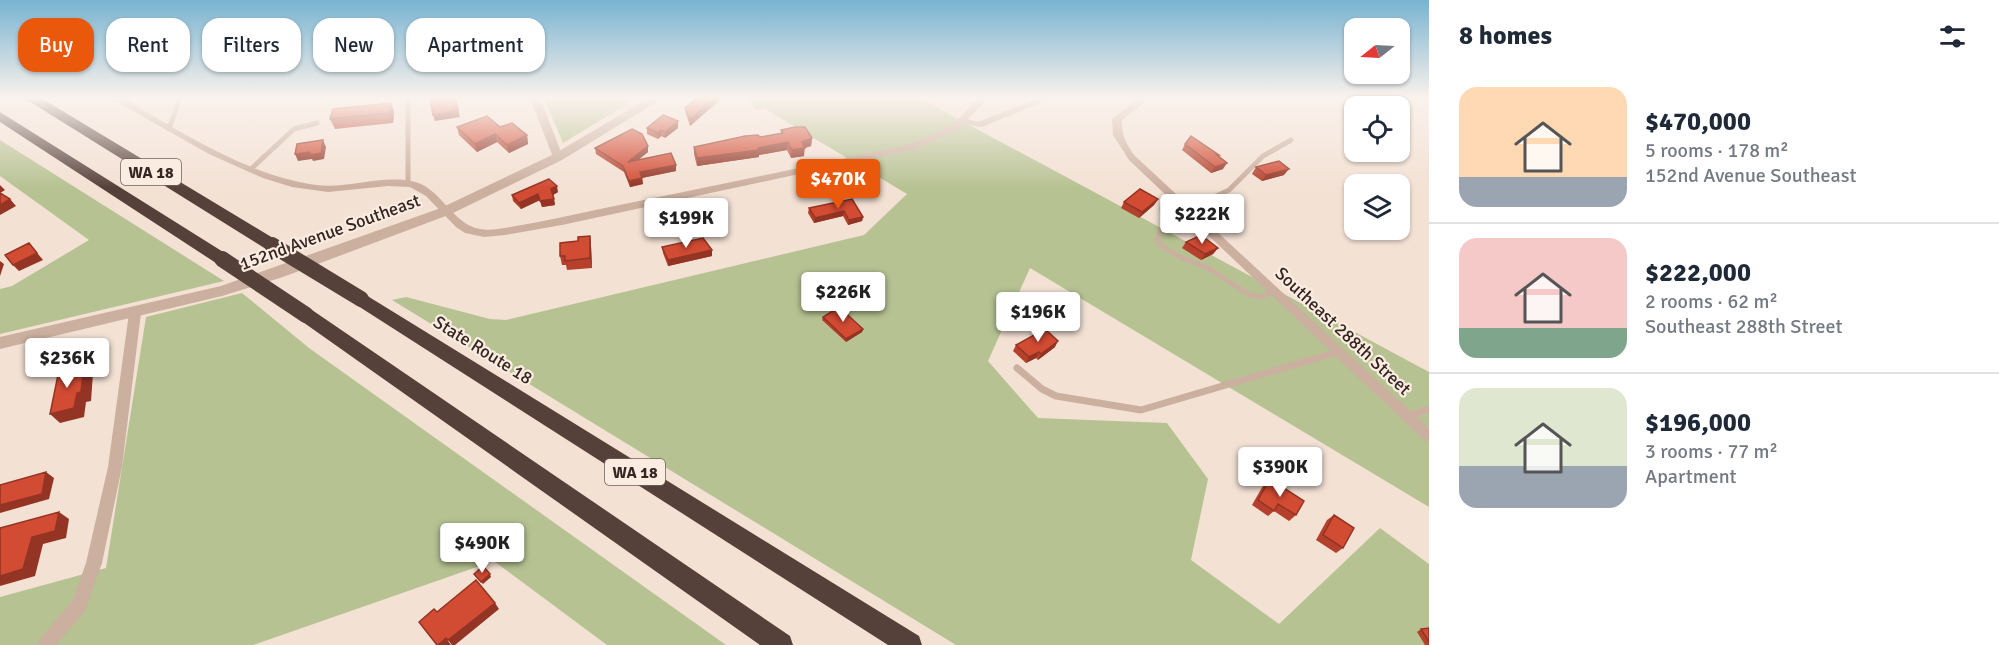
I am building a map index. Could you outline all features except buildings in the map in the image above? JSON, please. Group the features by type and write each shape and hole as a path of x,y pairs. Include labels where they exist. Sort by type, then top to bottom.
{"highway":[{"name":"WA 18","path":"19,128 306,315 781,645"},
{"name":"State Route 18","path":"80,128 361,299 909,645"}],"street":[{"path":"546,128 558,157"},
{"path":"169,129 251,169 293,183 318,189 408,183 426,189 446,211 558,157 606,128"},
{"name":"152nd Avenue Southeast","path":"0,343 222,291 278,273 446,211 473,232 486,234 507,231 915,146 944,135 953,128"},
{"name":"Southeast 288th Street","path":"1115,128 1122,145 1132,158 1429,436"},
{"path":"46,645 79,605 94,563 114,467 135,313"}],"lane":[{"path":"251,169 288,134 297,128"},
{"path":"408,128 408,183"},
{"path":"1274,292 1260,297 1248,294 1208,268 1178,256 1159,244 1157,239 1164,226 1162,208 1176,200 1212,198 1229,190 1263,156 1291,140"},
{"path":"1017,368 1042,389 1056,396 1141,410 1339,351"},
{"path":"1408,416 1429,409"}],"green space":[{"path":"557,128 588,128 563,143"},
{"path":"797,128 975,128 1429,372 1429,507 1030,268 988,361 1038,418 1167,423 1208,479 1191,560 1279,624 1380,528 1429,564 1429,645 956,645 392,300 406,297 490,319 506,320 864,235 907,194"},
{"path":"0,140 224,281 0,334 0,289 12,286 89,240 0,176"},
{"path":"242,293 309,348 726,645 607,645 494,561 253,645 0,645 0,597 106,568 146,317"}]}
